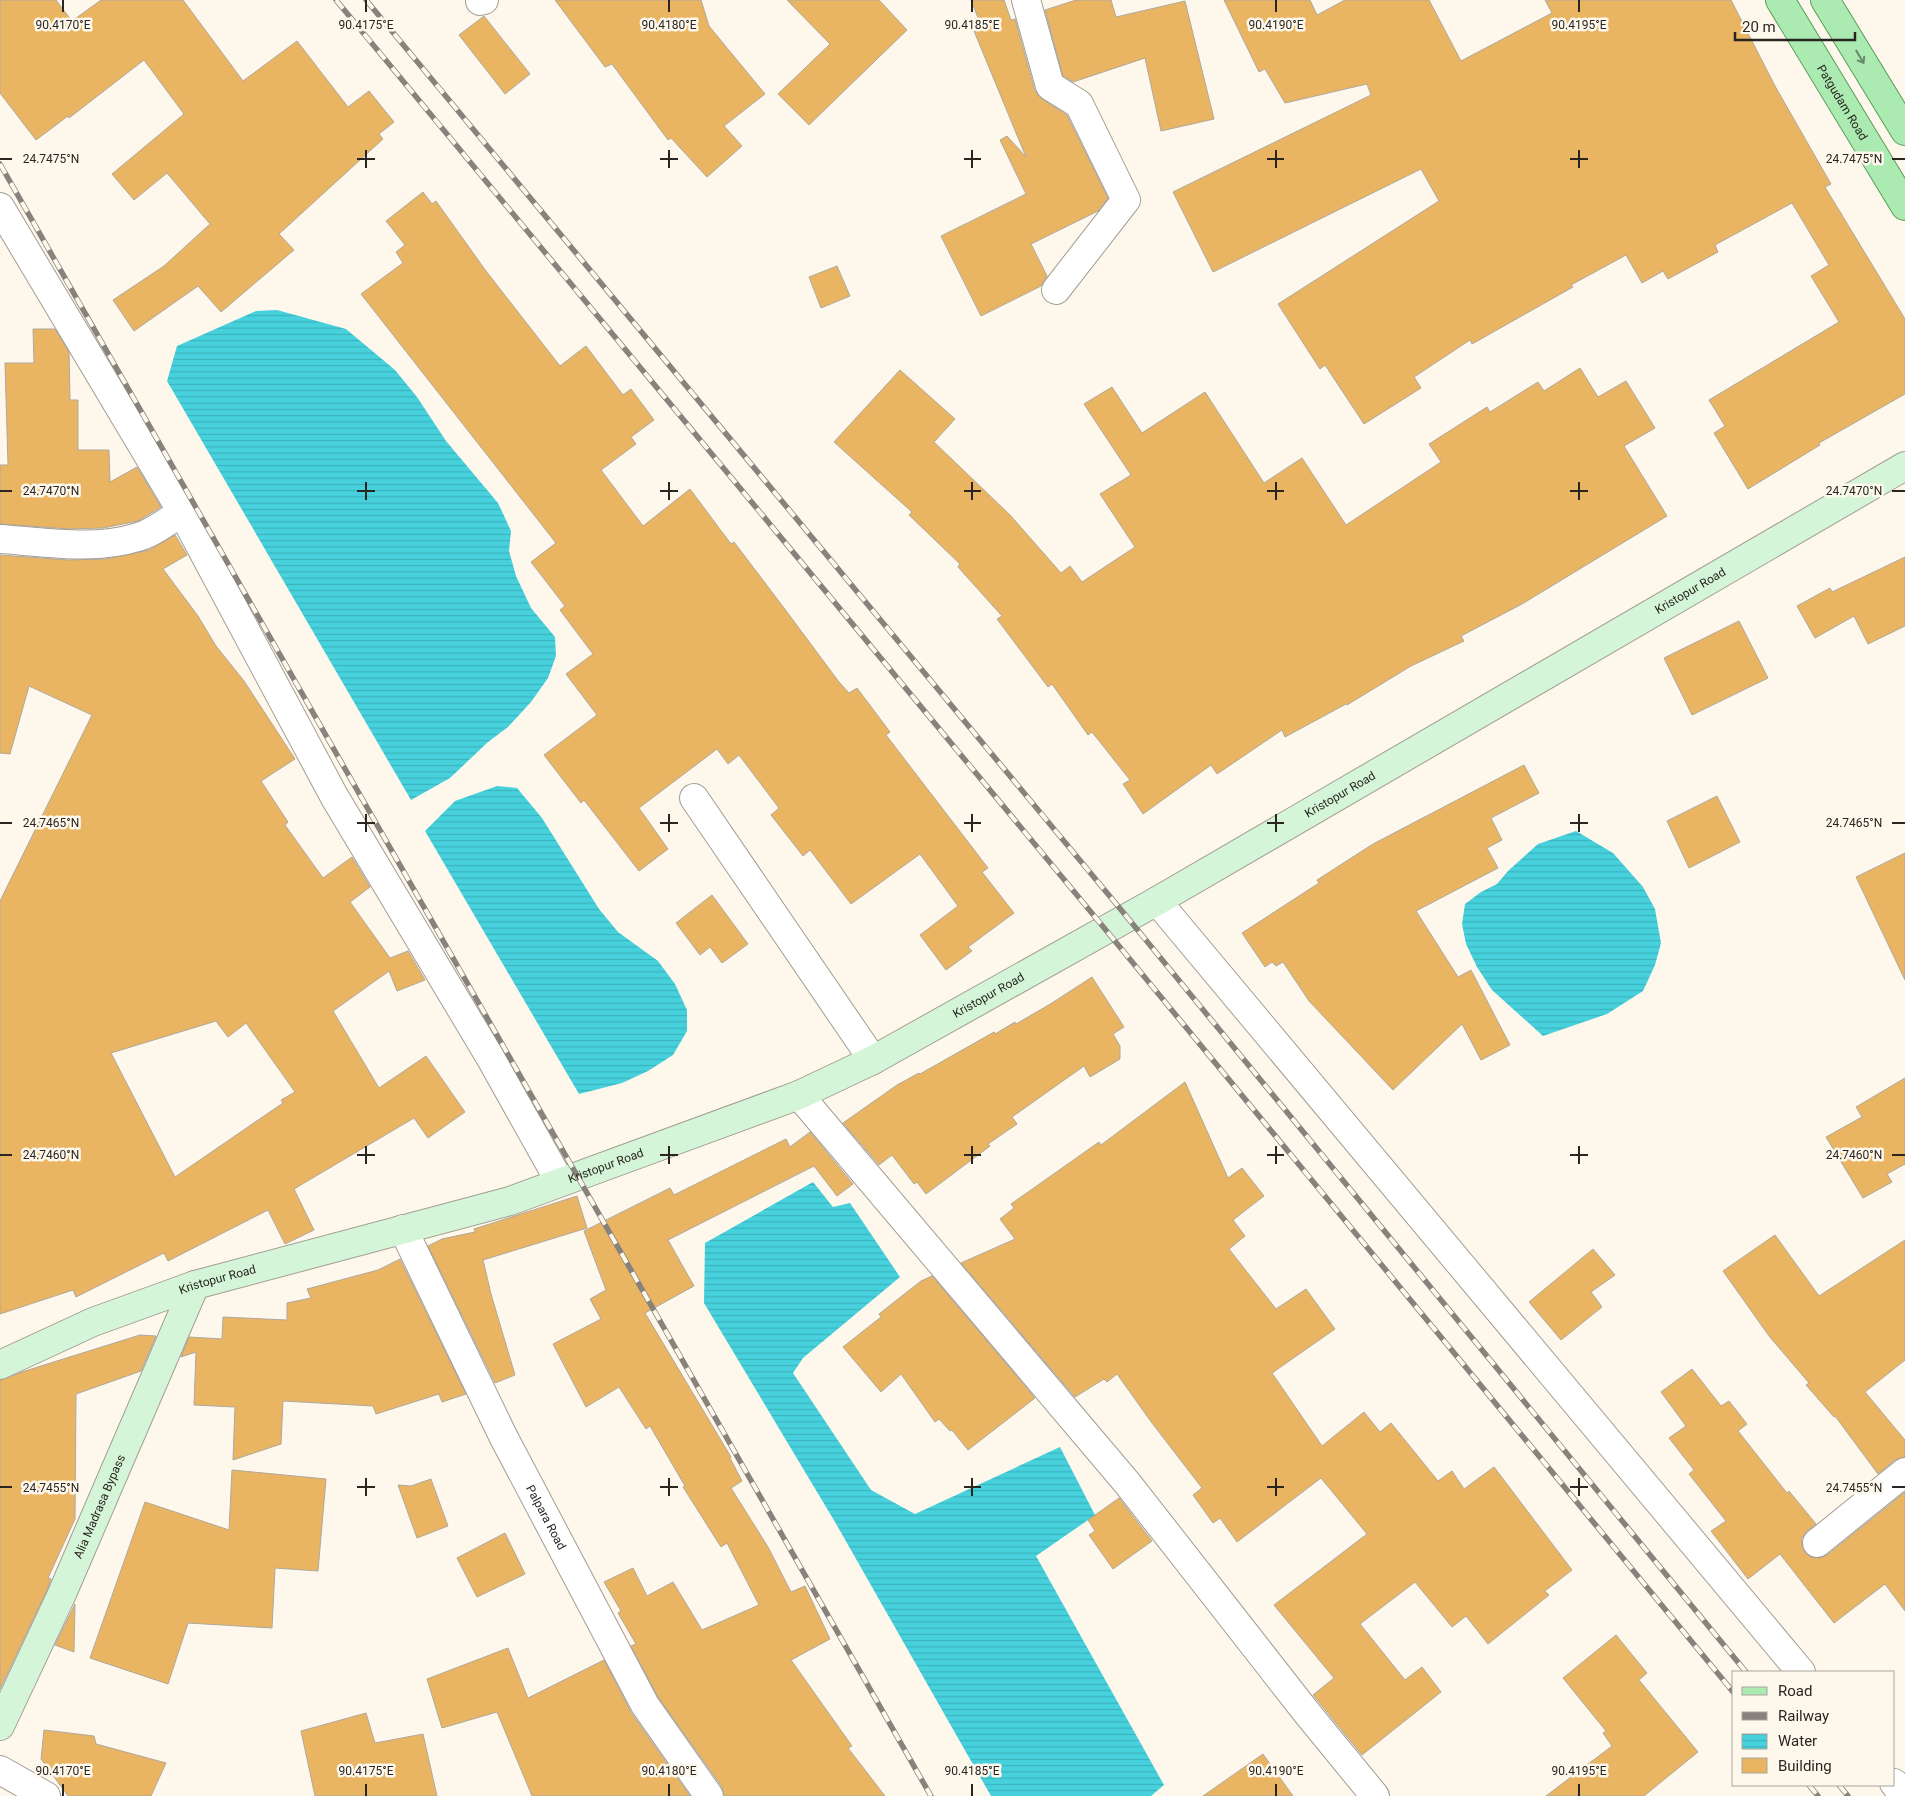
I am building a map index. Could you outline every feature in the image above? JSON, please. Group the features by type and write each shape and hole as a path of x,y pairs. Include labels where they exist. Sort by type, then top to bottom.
{"main road":[{"name":"Patgudam Road","path":"1780,0 1905,206"},
{"path":"1825,0 1905,131"},
{"name":"Kristopur Road","path":"0,1365 93,1322 195,1285 510,1201 800,1095 874,1060 1157,901 1905,466"},
{"name":"Alia Madrasa Bypass","path":"0,1726 61,1596 195,1285"}],"street":[{"path":"1026,0 1050,86 1078,104 1126,200 1056,290"},
{"path":"0,207 182,512 334,796 490,1057 560,1182"},
{"path":"0,539 79,545 115,542 140,537 182,512"},
{"path":"694,798 874,1060"},
{"path":"1157,901 1800,1671"},
{"path":"800,1095 1128,1484 1307,1713 1375,1796"},
{"name":"Palpara Road","path":"403,1230 504,1436 645,1705 709,1796"},
{"path":"1817,1543 1905,1472"},
{"path":"0,1770 46,1796"},
{"path":"1895,1784 1904,1796"}],"water":[{"path":"277,310 346,329 395,370 417,397 446,441 498,503 511,531 509,551 516,576 531,608 555,637 556,656 548,678 531,702 508,727 488,742 450,778 411,800 167,381 177,346 256,311"},
{"path":"497,786 517,788 542,818 599,909 618,932 658,961 675,984 687,1010 687,1031 673,1055 648,1071 622,1083 579,1094 425,831 455,801"},
{"path":"1576,831 1613,853 1643,887 1655,909 1661,943 1655,965 1643,991 1607,1014 1543,1036 1492,990 1477,967 1466,944 1462,924 1465,904 1481,892 1497,884 1508,871 1538,844"},
{"path":"813,1182 833,1207 850,1203 900,1277 803,1358 793,1373 871,1490 915,1514 1060,1447 1096,1517 1088,1520 1036,1556 1164,1785 1151,1796 991,1796 835,1522 704,1303 705,1243"}],"building":[{"path":"0,0 56,0 72,21 101,0 183,0 243,81 297,41 348,107 369,91 394,122 379,134 383,139 279,234 294,250 221,312 198,286 134,331 113,300 164,266 210,224 167,173 134,200 112,174 184,114 144,60 69,118 68,116 36,140 0,93"},
{"path":"555,0 701,0 709,26 765,94 724,126 742,146 707,177 671,138 668,140 612,64 605,67"},
{"path":"787,0 879,0 907,30 809,125 778,94 830,44"},
{"path":"971,0 1004,0 1011,20 1015,19 1035,91 1042,99 1067,115 1108,198 1098,211 1031,244 1047,276 1041,286 981,316 941,236 1026,194 1000,140 1007,136 1026,157 974,31 982,28"},
{"path":"1076,0 1111,0 1116,17 1185,1 1214,119 1161,131 1145,58 1073,82 1063,76 1045,10"},
{"path":"1224,0 1310,0 1317,15 1345,0 1429,0 1461,61 1552,13 1545,0 1731,0 1775,86 1831,184 1825,187 1905,319 1905,394 1819,443 1820,445 1748,489 1714,433 1725,426 1709,400 1839,322 1811,276 1829,265 1792,203 1715,245 1718,252 1668,279 1663,271 1642,283 1626,255 1571,285 1573,287 1472,344 1470,340 1414,377 1421,388 1364,424 1325,365 1320,369 1278,304 1439,201 1421,169 1213,272 1173,192 1371,95 1367,84 1285,103 1265,69 1259,72"},
{"path":"484,16 530,74 505,94 459,35"},
{"path":"423,192 432,204 436,201 486,271 560,366 586,346 623,395 631,389 654,420 631,437 636,444 601,470 643,526 690,489 731,544 734,542 839,682 849,693 857,688 890,732 886,735 988,868 982,872 1014,913 968,947 972,951 946,970 920,935 958,906 920,854 851,904 810,850 803,856 771,815 779,808 739,755 728,764 717,749 639,808 668,849 639,871 584,800 581,803 544,755 597,715 566,674 593,654 560,610 565,606 531,562 556,543 361,294 403,263 396,252 405,245 386,221"},
{"path":"837,266 850,296 821,308 809,277"},
{"path":"33,329 55,329 69,352 70,400 78,400 78,450 109,450 110,482 137,467 161,507 138,521 103,528 70,529 0,524 0,465 8,465 5,363 34,363"},
{"path":"1580,368 1598,397 1626,381 1655,428 1624,446 1667,516 1522,604 1461,636 1464,641 1411,666 1347,705 1285,737 1282,730 1217,774 1211,765 1143,814 1123,784 1130,780 1092,732 1088,735 1052,684 1048,687 997,619 1002,616 958,567 960,564 909,515 912,512 834,442 900,370 955,419 934,442 1010,515 1061,573 1070,566 1082,582 1135,547 1100,494 1131,475 1084,404 1112,387 1142,433 1205,392 1264,483 1302,458 1346,525 1441,462 1429,444 1487,407 1490,412 1538,382 1544,391"},
{"path":"175,535 187,555 163,569 198,616 216,646 244,681 295,759 261,781 288,822 285,825 323,878 352,857 370,887 350,902 390,958 408,951 425,980 397,991 389,971 333,1011 379,1088 426,1056 465,1112 428,1138 414,1118 294,1189 314,1230 285,1244 268,1210 168,1261 164,1253 76,1297 73,1290 0,1314 0,901 92,715 29,686 10,754 0,753 0,555 68,560 106,559 149,550","holes":["216,1021 228,1037 246,1023 295,1092 281,1100 283,1103 175,1177 111,1053"]},
{"path":"1905,557 1905,626 1868,644 1854,616 1815,638 1797,606 1830,588 1832,592"},
{"path":"1739,621 1768,678 1692,715 1664,658"},
{"path":"1524,765 1539,793 1491,818 1502,840 1487,848 1498,868 1416,911 1458,977 1471,970 1510,1045 1481,1060 1462,1024 1393,1090 1309,1001 1283,962 1276,966 1272,962 1265,967 1242,933 1319,883 1317,880 1373,844"},
{"path":"1717,796 1740,842 1689,868 1667,821"},
{"path":"1905,853 1905,980 1856,877"},
{"path":"712,895 748,944 722,963 710,947 700,955 676,923"},
{"path":"1092,977 1124,1027 1113,1034 1120,1046 1120,1059 1090,1077 1084,1066 1012,1117 1017,1124 988,1144 990,1146 926,1194 917,1182 914,1184 892,1155 879,1165 843,1123 897,1085 994,1032 995,1034 1015,1022 1016,1024"},
{"path":"1905,1078 1905,1164 1887,1174 1892,1182 1863,1198 1826,1137 1862,1117 1856,1107"},
{"path":"1185,1082 1228,1178 1242,1168 1264,1196 1233,1220 1245,1236 1229,1249 1276,1309 1306,1289 1335,1329 1272,1373 1322,1446 1364,1412 1380,1432 1391,1423 1438,1481 1452,1471 1464,1489 1494,1467 1572,1570 1545,1591 1549,1595 1488,1644 1466,1616 1452,1627 1415,1582 1360,1624 1405,1680 1422,1667 1441,1692 1362,1755 1313,1695 1334,1678 1274,1605 1367,1534 1321,1478 1237,1542 1220,1518 1213,1523 1193,1495 1202,1488 1117,1374 1107,1382 1104,1379 1075,1397 961,1263 1015,1239 1000,1219 1014,1208 1011,1204 1099,1142 1101,1145"},
{"path":"810,1132 853,1184 837,1196 814,1166 668,1240 694,1286 645,1313 731,1457 742,1481 731,1488 768,1547 791,1592 805,1586 830,1639 791,1660 852,1746 848,1748 885,1796 724,1796 722,1787 658,1697 631,1646 636,1644 618,1613 621,1611 604,1582 633,1568 647,1596 673,1582 702,1630 759,1605 727,1543 721,1547 683,1487 685,1486 650,1426 646,1429 619,1387 586,1407 553,1344 601,1319 590,1299 606,1290 584,1231 670,1188 674,1195 786,1139 790,1147"},
{"path":"577,1196 587,1228 483,1260 515,1375 495,1383 428,1246 442,1239 475,1232 474,1229"},
{"path":"1775,1235 1819,1296 1905,1240 1905,1360 1865,1392 1905,1440 1905,1457 1895,1460 1878,1474 1835,1416 1806,1385 1809,1383 1769,1336 1723,1271"},
{"path":"1593,1249 1615,1275 1591,1292 1602,1307 1561,1340 1529,1302"},
{"path":"400,1259 466,1394 442,1402 439,1394 376,1414 373,1406 283,1401 281,1444 233,1460 235,1407 194,1405 196,1352 181,1357 189,1337 222,1339 223,1317 287,1320 287,1303 311,1298 307,1289 378,1270"},
{"path":"932,1276 1035,1398 968,1450 952,1430 950,1431 939,1419 935,1422 901,1374 881,1392 843,1347 881,1317 879,1314 921,1281"},
{"path":"140,1335 156,1336 141,1371 76,1394 75,1519 48,1578 51,1579 47,1590 0,1689 0,1380"},
{"path":"1692,1369 1721,1406 1729,1401 1747,1424 1738,1431 1787,1493 1789,1491 1816,1524 1802,1538 1802,1546 1805,1553 1811,1557 1819,1558 1827,1555 1905,1492 1905,1611 1885,1584 1834,1623 1780,1554 1748,1579 1711,1531 1726,1521 1689,1474 1694,1470 1669,1438 1686,1426 1661,1392"},
{"path":"232,1470 326,1479 318,1571 275,1568 272,1628 188,1623 168,1684 90,1658 145,1502 229,1530"},
{"path":"431,1479 448,1526 417,1538 398,1485 411,1486"},
{"path":"1119,1498 1152,1541 1113,1569 1089,1535 1095,1531 1088,1520"},
{"path":"505,1533 525,1574 477,1597 457,1558"},
{"path":"75,1604 74,1652 55,1645"},
{"path":"1616,1635 1647,1673 1639,1680 1698,1752 1644,1796 1546,1796 1612,1746 1603,1733 1606,1731 1563,1678"},
{"path":"508,1648 528,1698 604,1660 632,1714 690,1796 532,1796 497,1712 442,1728 427,1679"},
{"path":"366,1713 375,1743 423,1734 437,1796 315,1796 301,1731"},
{"path":"44,1730 94,1736 96,1744 166,1763 151,1796 68,1796 41,1759"},
{"path":"1263,1754 1293,1796 1203,1796"}],"railway":[{"path":"336,0 1732,1691"},
{"path":"366,0 1127,917 1745,1671"},
{"path":"0,164 931,1796"},
{"path":"1810,1786 1818,1796"},
{"path":"1840,1786 1848,1796"}]}
